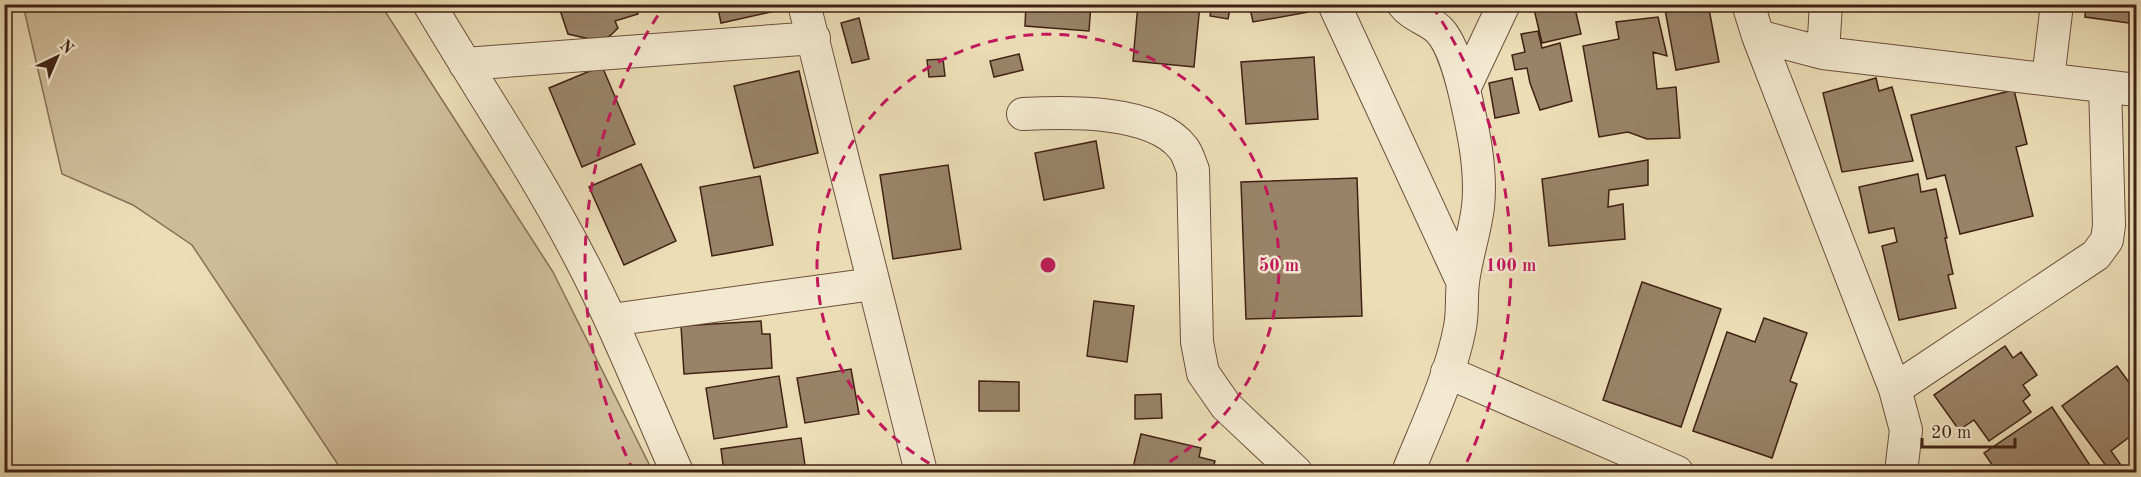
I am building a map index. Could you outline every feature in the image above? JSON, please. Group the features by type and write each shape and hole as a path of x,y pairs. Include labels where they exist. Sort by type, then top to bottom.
{"street":[{"path":"429,4 534,176 579,255 611,320 677,472"},
{"path":"804,4 921,472"},
{"path":"1334,4 1463,283"},
{"path":"1404,4 1408,11 1440,31 1449,49 1464,89 1477,159 1479,196 1463,283 1460,329 1447,372 1408,472"},
{"path":"1464,89 1504,4"},
{"path":"1748,4 1758,36 1895,389 1906,430 1901,472"},
{"path":"1823,53 1826,4"},
{"path":"2048,79 2057,4"},
{"path":"1758,36 1823,53 2136,90"},
{"path":"465,64 814,38"},
{"path":"1895,389 2096,255 2107,240 2109,225 2105,86"},
{"path":"1023,114 1078,112 1144,123 1184,148 1192,170 1197,342 1203,373 1226,406 1296,472"},
{"path":"611,320 873,284"},
{"path":"1447,372 1677,472"}],"shaded area":[{"path":"23,5 381,5 553,272 653,472 343,472 192,245 133,205 62,174"}],"building":[{"path":"558,4 646,4 647,7 637,11 638,14 615,21 618,28 611,35 603,40 594,40 568,34"},
{"path":"717,4 779,4 780,10 721,23"},
{"path":"1026,4 1091,4 1089,31 1025,26"},
{"path":"1138,4 1200,4 1194,67 1133,61"},
{"path":"1212,4 1231,4 1228,19 1210,16"},
{"path":"1249,4 1307,4 1309,12 1253,22"},
{"path":"1551,4 1574,4 1581,34 1542,43 1534,9"},
{"path":"1664,4 1708,4 1719,62 1676,70"},
{"path":"2086,4 2136,4 2136,24 2085,17"},
{"path":"1658,17 1667,56 1653,52 1657,89 1676,87 1680,138 1647,139 1628,132 1599,137 1583,46 1619,39 1616,22"},
{"path":"859,18 869,59 852,63 841,23"},
{"path":"1538,31 1542,48 1560,43 1572,101 1540,110 1527,68 1515,70 1512,55 1525,52 1521,34"},
{"path":"1019,54 1023,70 994,77 990,61"},
{"path":"1314,57 1318,119 1246,124 1241,62"},
{"path":"943,59 945,76 929,77 927,60"},
{"path":"602,66 635,144 582,167 549,88"},
{"path":"799,71 818,153 754,168 734,86"},
{"path":"1512,78 1519,113 1495,118 1489,83"},
{"path":"1876,78 1879,91 1892,87 1913,161 1842,172 1823,93"},
{"path":"2014,90 2027,144 2016,147 2033,216 1960,234 1945,175 1927,179 1911,115"},
{"path":"1096,141 1104,188 1044,200 1035,153"},
{"path":"1648,160 1648,185 1609,190 1608,207 1623,204 1625,239 1549,246 1542,179"},
{"path":"641,164 676,241 624,265 589,187"},
{"path":"948,165 961,249 893,259 880,175"},
{"path":"1918,174 1921,192 1936,189 1947,238 1945,238 1953,274 1948,275 1956,308 1899,320 1882,246 1897,242 1894,228 1869,233 1859,187"},
{"path":"760,176 773,245 712,256 700,187"},
{"path":"1357,178 1362,316 1246,319 1241,182"},
{"path":"1642,282 1721,309 1681,427 1603,400"},
{"path":"1094,301 1134,306 1127,362 1087,356"},
{"path":"1764,318 1807,333 1790,381 1797,384 1772,458 1693,431 1727,332 1755,342"},
{"path":"761,321 762,334 770,334 772,368 684,374 681,326"},
{"path":"2005,346 2013,358 2021,352 2037,375 2023,385 2030,395 2023,401 2031,412 1989,441 1974,420 1959,430 1934,395"},
{"path":"2117,366 2136,392 2136,432 2111,451 2123,468 2116,472 2099,472 2107,467 2062,406"},
{"path":"851,369 859,414 805,423 797,378"},
{"path":"779,376 787,427 714,439 706,388"},
{"path":"979,381 1019,382 1019,411 979,411"},
{"path":"1161,394 1162,418 1135,419 1135,395"},
{"path":"2052,407 2091,467 2083,472 1997,472 1984,453"},
{"path":"1141,434 1201,448 1199,457 1215,461 1212,472 1132,472"},
{"path":"801,438 806,472 724,472 721,449"}]}
